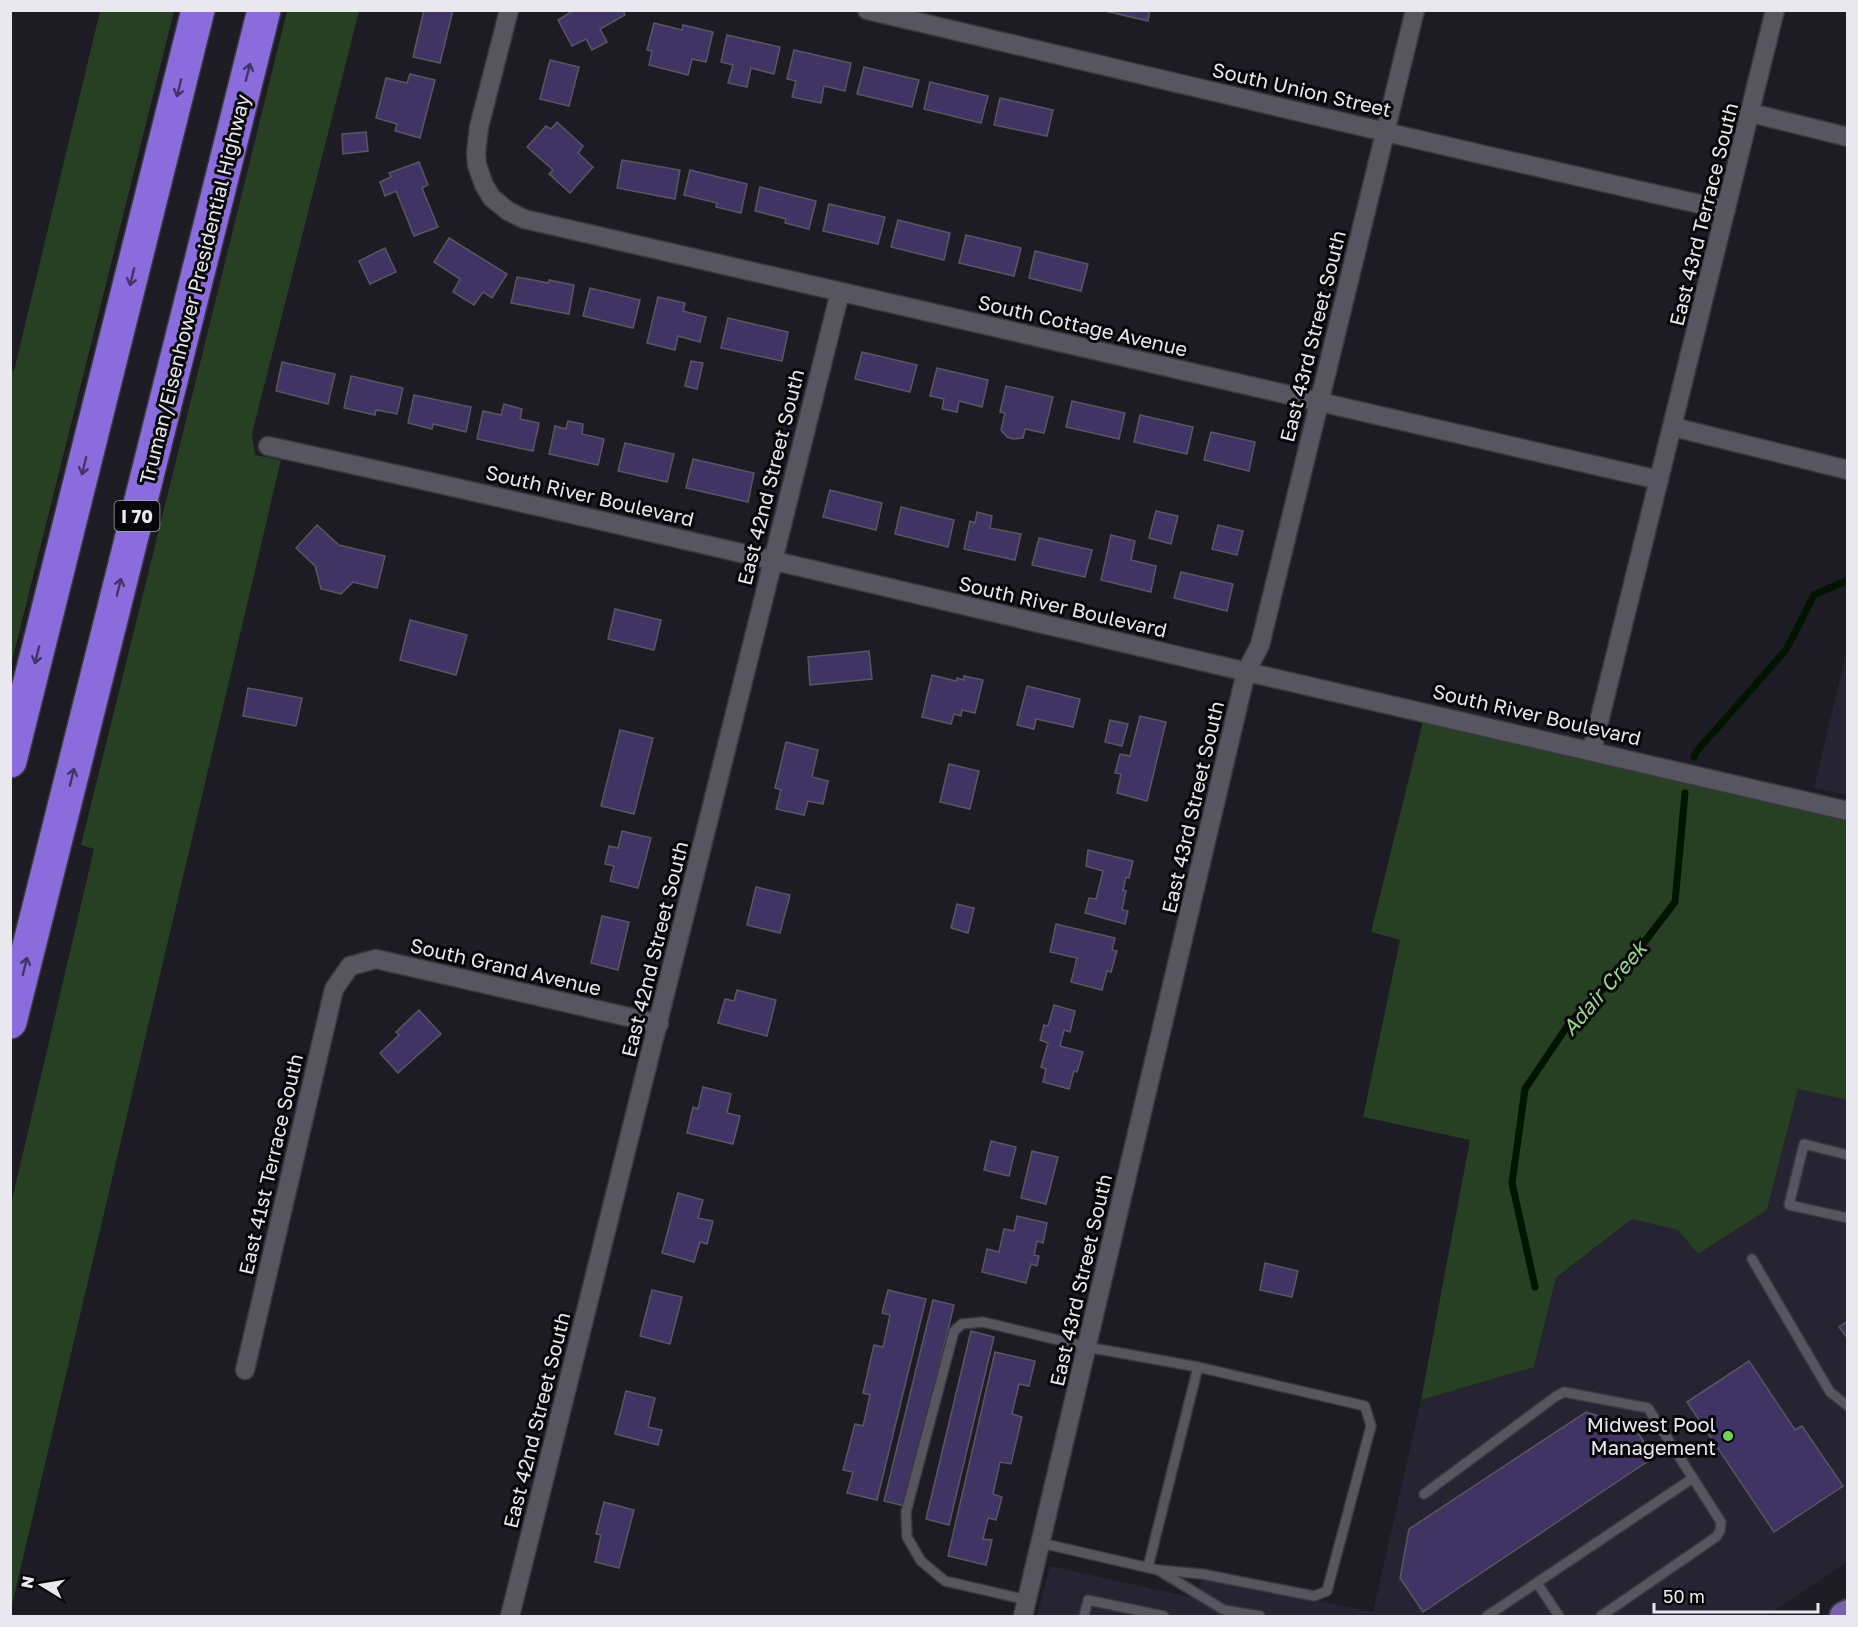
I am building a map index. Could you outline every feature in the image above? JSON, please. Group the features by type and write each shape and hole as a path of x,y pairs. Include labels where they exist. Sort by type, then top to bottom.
{"highway":[{"path":"10,761 198,10"},
{"name":"Truman/Eisenhower Presidential Highway","path":"10,1023 264,10"}],"street":[{"name":"South Cottage Avenue","path":"509,10 479,127 476,153 477,165 484,185 492,198 524,219 1659,480"},
{"name":"South Union Street","path":"867,10 1726,210"},
{"name":"East 43rd Street South","path":"1025,1608 1246,672 1260,645 1415,10"},
{"name":"East 43rd Terrace South","path":"1659,480 1775,10"},
{"path":"1751,113 1848,137"},
{"name":"East 42nd Street South","path":"510,1617 840,292"},
{"path":"1673,427 1848,471"},
{"name":"South River Boulevard","path":"268,446 443,484 1848,811"},
{"path":"1593,750 1659,480"},
{"name":"South Grand Avenue","path":"346,972 350,966 376,959 659,1024"},
{"name":"East 41st Terrace South","path":"246,1370 334,989 346,972"}],"lane":[{"path":"1848,1155 1804,1144 1789,1205 1848,1218"},
{"path":"1752,1259 1830,1392 1848,1406"},
{"path":"1025,1608 945,1581 921,1561 907,1537 906,1512 954,1331 962,1324 983,1322 1087,1347 1198,1366 1365,1406 1371,1425 1328,1591 1314,1596 1202,1574 1153,1569 1041,1542"},
{"path":"1153,1569 1198,1366"},
{"path":"1424,1494 1555,1396 1564,1392 1648,1408 1721,1522 1720,1531 1716,1537 1601,1617"},
{"path":"1487,1617 1693,1478"},
{"path":"1153,1569 1224,1610 1260,1617"},
{"path":"1537,1583 1559,1617"},
{"path":"1084,1617 1088,1600 1164,1617"}],"shaded area":[{"path":"1847,649 1847,795 1814,788"},
{"path":"1798,1089 1847,1100 1847,1562 1766,1616 1037,1616 1050,1566 1195,1598 1202,1578 1373,1612 1421,1400 1534,1367 1556,1279 1632,1219 1678,1230 1698,1254 1767,1210"}],"green space":[{"path":"100,11 174,11 11,665 11,371 14,371"},
{"path":"287,11 359,11 252,434 255,455 281,460 11,1609 11,1204 94,849 81,845"},
{"path":"1423,721 1847,821 1847,1100 1798,1089 1767,1210 1698,1254 1678,1230 1632,1219 1556,1278 1534,1367 1421,1400 1470,1140 1363,1117 1400,940 1371,932"}],"building":[{"path":"424,10 453,10 440,63 413,57"},
{"path":"574,10 623,10 625,15 600,29 607,42 592,50 586,39 572,46 558,20"},
{"path":"1101,10 1150,10 1148,21"},
{"path":"654,23 682,30 683,25 713,32 706,62 692,59 688,75 649,65 652,51 647,50"},
{"path":"727,35 780,47 774,74 751,68 747,87 728,83 733,65 721,62"},
{"path":"794,50 851,63 845,91 824,86 821,103 792,97 796,81 787,79"},
{"path":"550,60 579,67 569,106 540,99"},
{"path":"864,67 919,80 912,107 857,94"},
{"path":"410,74 435,80 420,138 395,131 397,124 376,118 386,78 407,83"},
{"path":"930,82 988,96 981,123 924,109"},
{"path":"1000,98 1053,110 1047,136 994,125"},
{"path":"557,122 583,146 578,153 593,167 570,193 549,174 553,170 527,147 546,126 551,129"},
{"path":"366,132 368,151 343,154 342,134"},
{"path":"622,160 680,170 675,199 617,188"},
{"path":"419,162 428,185 422,188 438,227 414,236 396,191 385,196 380,182 391,177 389,173"},
{"path":"690,170 747,184 741,213 716,207 717,203 684,195"},
{"path":"760,187 816,201 809,229 785,223 786,219 755,211"},
{"path":"829,204 885,217 878,244 823,231"},
{"path":"898,220 950,233 944,260 891,247"},
{"path":"966,235 1021,248 1014,276 959,263"},
{"path":"449,238 507,274 492,298 483,292 474,305 453,292 460,279 434,262"},
{"path":"385,248 396,272 370,284 359,261"},
{"path":"1035,251 1088,264 1081,291 1029,278"},
{"path":"517,277 574,285 569,314 511,303"},
{"path":"590,288 640,300 633,328 583,316"},
{"path":"658,297 685,303 683,311 706,317 700,342 678,336 675,350 647,343"},
{"path":"728,318 788,332 782,361 721,348"},
{"path":"862,352 917,365 910,392 855,379"},
{"path":"691,361 703,363 697,389 685,386"},
{"path":"282,362 335,374 328,404 276,391"},
{"path":"937,368 988,380 982,407 959,401 957,412 942,409 944,399 930,396"},
{"path":"351,376 403,388 397,414 376,410 375,415 344,408"},
{"path":"1006,386 1053,397 1044,433 1025,429 1023,438 1013,439 1007,437 1001,430 1005,413 1000,412"},
{"path":"414,395 471,407 466,432 433,424 432,429 408,423"},
{"path":"1072,401 1125,413 1119,439 1066,427"},
{"path":"504,404 522,409 520,419 539,423 533,451 477,439 483,411 501,415"},
{"path":"1140,415 1193,427 1187,454 1134,442"},
{"path":"568,421 583,424 582,434 604,439 598,465 549,454 555,426 566,429"},
{"path":"1211,432 1255,442 1249,471 1204,460"},
{"path":"625,443 674,454 667,482 618,471"},
{"path":"693,459 754,473 748,502 686,488"},
{"path":"830,490 882,503 876,530 823,517"},
{"path":"901,507 954,520 948,547 895,534"},
{"path":"1156,511 1178,516 1171,544 1149,538"},
{"path":"977,512 992,516 990,528 1021,534 1015,560 964,549 970,521 975,523"},
{"path":"317,525 339,545 385,556 377,588 353,582 341,594 321,589 315,566 296,548"},
{"path":"1218,525 1243,531 1237,555 1212,549"},
{"path":"1111,535 1135,541 1131,560 1156,566 1151,592 1101,580"},
{"path":"1039,538 1092,550 1085,577 1032,565"},
{"path":"1181,572 1233,584 1227,611 1174,598"},
{"path":"615,609 661,620 654,650 608,639"},
{"path":"410,620 467,635 456,675 400,660"},
{"path":"869,651 872,679 810,685 808,657"},
{"path":"932,675 956,681 957,678 964,680 964,676 983,680 975,713 962,710 961,716 954,714 951,724 922,717"},
{"path":"1027,686 1080,699 1073,727 1036,719 1034,729 1017,725"},
{"path":"248,688 302,698 296,726 243,716"},
{"path":"1140,716 1166,722 1147,801 1117,793 1121,774 1115,773 1120,754 1130,756"},
{"path":"1110,720 1128,724 1122,746 1105,742"},
{"path":"620,730 653,738 634,814 601,806"},
{"path":"786,742 818,750 812,777 828,781 823,804 808,801 804,815 776,809 781,790 775,788"},
{"path":"949,764 979,771 970,809 940,802"},
{"path":"622,831 651,838 638,888 610,881 614,866 605,864 609,846 618,848"},
{"path":"1088,850 1133,861 1123,890 1126,891 1122,910 1128,911 1125,924 1085,913 1089,898 1096,899 1103,871 1086,866"},
{"path":"756,887 790,895 780,933 747,925"},
{"path":"957,904 974,908 968,933 951,928"},
{"path":"602,916 629,922 618,970 591,963"},
{"path":"1056,924 1115,938 1112,950 1117,951 1111,972 1107,971 1102,990 1071,982 1077,958 1050,952"},
{"path":"737,990 776,1000 767,1036 718,1023 725,999 734,1001"},
{"path":"1054,1005 1075,1011 1070,1032 1064,1030 1060,1046 1083,1052 1069,1089 1043,1082 1046,1069 1041,1067 1048,1043 1040,1040 1044,1025 1048,1026"},
{"path":"419,1010 441,1034 398,1073 380,1053 399,1035 396,1032"},
{"path":"703,1087 731,1094 727,1113 740,1116 733,1144 687,1133 693,1107 698,1109"},
{"path":"991,1141 1016,1147 1009,1176 984,1170"},
{"path":"1032,1151 1058,1157 1046,1204 1021,1198"},
{"path":"678,1193 703,1200 698,1218 713,1221 707,1244 700,1242 694,1262 662,1253"},
{"path":"1017,1216 1047,1223 1043,1243 1037,1241 1034,1255 1039,1256 1037,1266 1031,1264 1026,1283 982,1272 987,1249 999,1252 1004,1229 1014,1231"},
{"path":"1265,1263 1298,1271 1292,1297 1260,1290"},
{"path":"652,1290 682,1297 670,1344 640,1336"},
{"path":"888,1290 926,1299 877,1500 847,1493 853,1472 843,1470 855,1424 863,1426 870,1395 863,1393 874,1345 883,1347 890,1315 882,1313"},
{"path":"933,1300 954,1305 905,1506 884,1501"},
{"path":"1848,1321 1848,1339 1839,1327"},
{"path":"971,1331 994,1337 949,1525 926,1519"},
{"path":"995,1352 1035,1361 1029,1386 1019,1384 1012,1414 1022,1417 1011,1464 1000,1462 993,1494 1002,1497 996,1520 988,1518 983,1539 992,1540 986,1565 948,1556"},
{"path":"1749,1361 1795,1430 1802,1426 1843,1486 1774,1532 1687,1402"},
{"path":"626,1391 655,1398 648,1427 662,1430 658,1445 615,1434"},
{"path":"1586,1412 1634,1427 1654,1457 1423,1612 1400,1578 1409,1529"},
{"path":"604,1502 634,1510 619,1568 595,1562 601,1535 596,1534"}],"waterway":[{"name":"Adair Creek","path":"1694,757 1786,650 1814,595 1848,580"},
{"name":"Adair Creek","path":"1535,1287 1512,1183 1525,1089 1570,1022 1626,966 1675,902 1685,793"}],"place":[{"name":"Midwest Pool Management","path":"1728,1436"}]}
